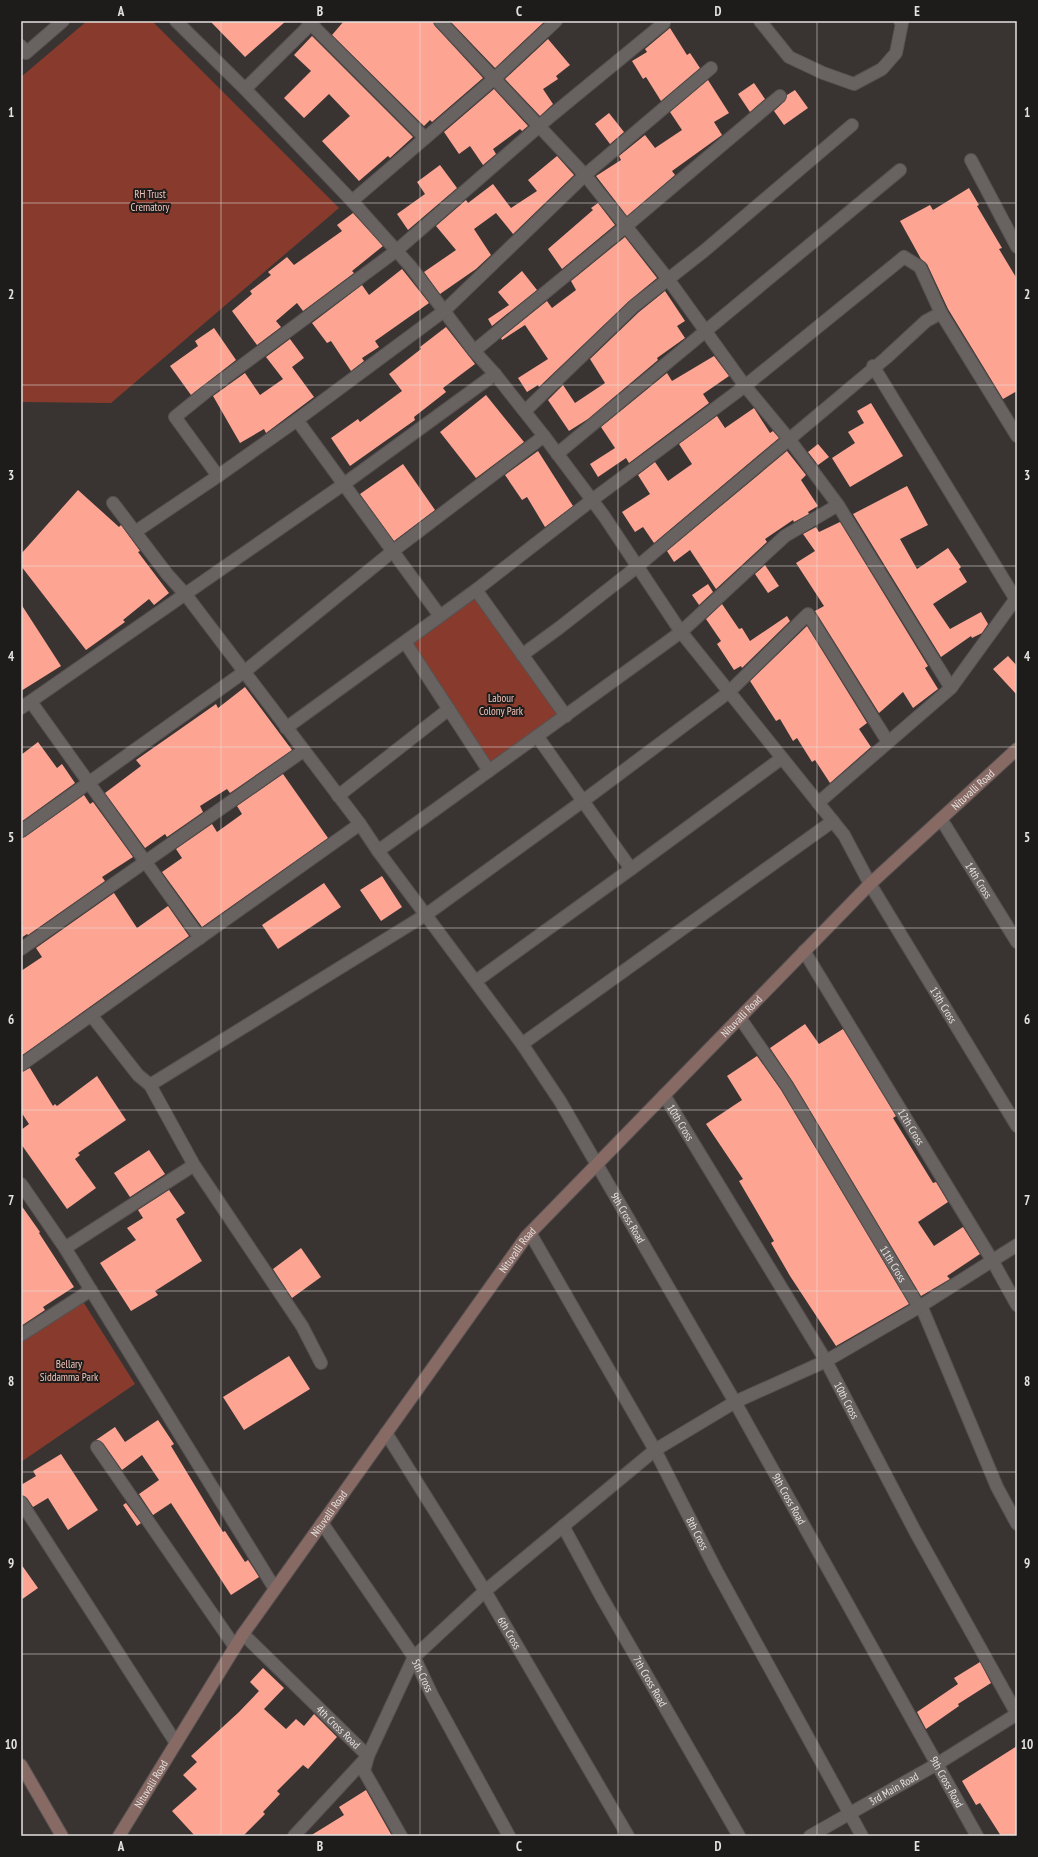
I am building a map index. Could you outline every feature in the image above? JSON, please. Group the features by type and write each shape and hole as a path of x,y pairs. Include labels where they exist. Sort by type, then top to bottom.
{"street":[{"path":"23,52 63,21"},
{"name":"13th Cross","path":"176,21 245,89 352,201 411,267 474,351 495,374 558,454 638,566 681,632 844,835 870,884 1017,1126"},
{"path":"440,21 496,78 586,175 625,227 668,279 745,386 789,439 838,505 951,688"},
{"path":"352,201 496,78 556,21"},
{"path":"760,21 789,57 823,73 854,84 882,69 896,53 902,23 900,21"},
{"path":"245,89 311,22 425,138"},
{"path":"218,476 175,417 206,392 396,251 540,126 664,23"},
{"path":"135,532 297,420 444,311 586,175 711,68"},
{"path":"474,351 625,227 780,96"},
{"path":"525,411 634,306 852,125"},
{"path":"971,160 1017,247"},
{"path":"558,454 705,330 900,170"},
{"path":"286,728 476,590 592,500 745,386 904,257 920,267 942,314 1017,436"},
{"path":"522,655 638,566 873,366 886,358 926,321 942,314"},
{"path":"818,803 951,688 1016,598 873,366"},
{"path":"200,938 88,783 26,705 344,484 495,374"},
{"path":"297,420 440,616"},
{"path":"21,831 244,672 393,551 544,436"},
{"name":"9th Cross Road","path":"113,503 167,574 186,595 303,751 360,824 378,852 427,914 522,1044 560,1101 735,1402 977,1836"},
{"path":"378,852 681,632 785,536 838,505"},
{"path":"476,590 566,716"},
{"path":"150,1085 427,914 583,801 729,692 808,614 888,742"},
{"path":"405,642 489,771"},
{"path":"338,796 449,709"},
{"path":"537,736 632,869"},
{"name":"Nituvalli Road","path":"119,1836 243,1634 386,1432 530,1233 870,884 1017,749"},
{"path":"21,949 303,751"},
{"path":"476,981 632,869 782,758"},
{"name":"14th Cross","path":"941,819 1017,942"},
{"path":"522,1044 833,821"},
{"path":"21,1065 360,824"},
{"name":"12th Cross","path":"804,951 992,1260 1017,1305"},
{"path":"91,1015 138,1075 150,1085 194,1165 302,1326 321,1363"},
{"name":"11th Cross","path":"740,1018 788,1086 919,1307 922,1308 997,1487 1017,1524"},
{"name":"10th Cross","path":"664,1095 826,1360 916,1533 1017,1714"},
{"path":"65,1248 194,1165"},
{"path":"21,1184 65,1248 275,1589"},
{"name":"8th Cross","path":"530,1233 654,1450 716,1570 862,1836"},
{"path":"301,1833 368,1756 414,1656 485,1591 654,1450 735,1402 826,1360 919,1307 1017,1245"},
{"path":"22,1334 91,1290"},
{"name":"6th Cross","path":"386,1432 485,1591 628,1836"},
{"path":"97,1447 235,1647"},
{"path":"21,1502 176,1743"},
{"name":"5th Cross","path":"322,1523 414,1656 432,1695 509,1836"},
{"name":"7th Cross Road","path":"564,1526 602,1596 739,1836"},
{"name":"4th Cross Road","path":"243,1634 368,1756 364,1770 401,1836"},
{"name":"3rd Main Road","path":"810,1836 937,1764 1017,1714"},
{"path":"21,1765 62,1836"}],"green space":[{"name":"RH Trust Crematory","path":"87,21 152,21 339,208 111,403 21,402 21,77"},
{"name":"Labour Colony Park","path":"476,590 566,716 489,771 405,642"},
{"name":"Bellary Siddamma Park","path":"82,1300 135,1384 21,1462 21,1339"}],"building":[{"path":"210,21 286,21 245,57"},
{"path":"344,21 433,21 435,26 483,78 432,122 430,120 424,126 332,35"},
{"path":"450,21 545,21 495,68"},
{"path":"670,28 687,55 690,53 700,68 661,101 646,77 643,79 632,61 647,52 645,49"},
{"path":"312,36 413,137 390,158 388,156 359,181 322,141 350,116 329,94 304,118 284,98 311,71 294,55"},
{"path":"548,39 570,65 556,76 558,79 543,89 553,104 540,116 505,79"},
{"path":"708,80 729,113 714,122 722,135 672,171 675,175 627,216 596,176 621,160 619,156 645,135 655,148 682,130 670,112"},
{"path":"754,83 765,99 750,112 738,94"},
{"path":"494,89 528,126 522,131 520,129 493,149 496,154 483,165 470,146 459,154 444,132"},
{"path":"795,90 808,108 784,125 774,111 785,101 787,95"},
{"path":"609,113 624,132 610,144 595,124"},
{"path":"557,156 574,175 513,234 496,213 474,229 491,255 476,269 440,294 424,272 456,250 436,226 466,200 468,203 493,184 511,208 537,191 528,180"},
{"path":"440,165 457,188 408,230 397,214 425,194 417,182"},
{"path":"969,188 979,205 977,206 1002,248 999,249 1017,279 1017,391 1003,399 948,309 927,264 921,259 900,221 930,205 933,210"},
{"path":"598,203 615,225 562,269 548,249 593,210 591,208"},
{"path":"353,213 383,246 352,271 354,273 303,311 297,303 276,321 281,327 257,345 232,311 252,294 250,291 271,275 268,272 287,257 294,265 342,231 337,225"},
{"path":"625,237 657,278 629,301 539,387 538,385 527,392 518,378 548,359 525,325 502,340 501,338 547,301 552,308 576,290 571,281"},
{"path":"402,269 429,303 375,341 379,347 362,358 364,361 351,371 331,341 327,343 312,323 362,285 369,295"},
{"path":"522,271 537,290 492,326 488,319 509,305 498,292"},
{"path":"665,291 685,321 677,326 685,338 657,358 658,360 588,419 569,431 548,400 563,385 575,403 605,383 590,359 639,312"},
{"path":"446,327 475,364 443,388 446,392 414,417 415,420 350,466 331,438 358,419 360,422 402,391 389,374"},
{"path":"214,328 236,360 191,395 170,366 198,346 195,341"},
{"path":"290,339 304,358 292,367 314,397 266,433 264,429 240,443 213,396 245,373 260,395 283,379 266,357"},
{"path":"714,356 729,376 703,394 709,403 629,463 626,458 598,477 590,464 615,448 601,427 667,373 672,381"},
{"path":"486,395 524,442 476,478 440,432"},
{"path":"871,403 903,456 850,487 832,458 855,443 848,432 864,423 857,411"},
{"path":"754,408 770,433 773,431 779,438 654,543 643,527 635,532 622,512 650,494 638,475 655,462 668,481 692,464 679,444 717,416 725,428"},
{"path":"818,444 829,457 818,465 808,452"},
{"path":"538,451 573,506 545,527 527,497 522,500 505,475"},
{"path":"787,451 806,475 801,480 818,506 808,512 809,514 794,522 793,520 765,539 767,542 716,589 690,550 674,562 667,551"},
{"path":"403,464 435,510 394,541 360,494"},
{"path":"907,486 928,525 900,539 917,569 948,548 961,567 959,569 967,582 933,604 950,629 981,612 988,624 982,633 972,638 971,636 941,657 853,514"},
{"path":"78,490 119,527 121,525 140,551 138,552 169,593 154,605 149,599 123,620 125,622 86,650 21,566 21,554"},
{"path":"840,522 928,666 925,668 938,689 913,708 903,692 879,713 815,611 824,606 796,563 815,551 803,534 816,527 819,532"},
{"path":"765,565 779,586 768,593 755,574"},
{"path":"708,584 713,592 699,605 692,595"},
{"path":"21,604 61,666 21,691"},
{"path":"722,604 739,629 742,628 750,641 787,616 790,621 742,668 741,666 734,670 717,644 721,641 706,619"},
{"path":"807,626 867,723 859,729 871,747 830,783 815,760 812,762 797,738 793,741 780,719 776,721 750,681"},
{"path":"1008,656 1017,666 1017,695 993,669"},
{"path":"245,687 292,750 230,793 227,789 200,806 203,812 167,837 165,834 145,848 105,793 141,766 136,760 216,704 218,708"},
{"path":"38,742 57,768 62,764 75,783 21,822 21,755"},
{"path":"283,774 328,838 202,927 162,872 182,858 176,849 212,824 217,832 242,814 237,806"},
{"path":"84,795 90,804 93,802 133,857 102,877 105,881 28,935 27,934 21,938 21,838 25,837"},
{"path":"382,876 402,907 381,921 360,890"},
{"path":"324,883 341,907 278,949 262,925"},
{"path":"114,893 137,928 168,906 189,936 21,1056 21,971 42,957 36,948"},
{"path":"805,1024 819,1044 843,1029 896,1116 893,1118 933,1183 936,1182 948,1202 918,1222 934,1246 963,1227 980,1254 947,1276 950,1279 921,1296 793,1082 770,1048"},
{"path":"757,1056 781,1090 909,1304 836,1346 790,1276 771,1243 774,1241 739,1181 743,1179 706,1124 742,1100 727,1076"},
{"path":"30,1068 53,1106 55,1104 57,1106 97,1076 126,1120 78,1153 80,1155 75,1159 96,1188 67,1209 21,1144 21,1130 29,1124 21,1112 21,1072"},
{"path":"149,1150 165,1174 130,1197 114,1173"},
{"path":"169,1190 185,1213 176,1219 202,1261 155,1291 158,1295 131,1311 100,1263 136,1240 127,1228 143,1218 138,1210"},
{"path":"21,1205 40,1232 39,1233 74,1287 43,1307 45,1310 21,1326"},
{"path":"301,1248 321,1277 292,1298 273,1269"},
{"path":"289,1356 310,1389 244,1430 223,1397"},
{"path":"158,1420 174,1444 171,1446 223,1532 225,1531 245,1562 248,1560 259,1577 231,1595 171,1503 153,1515 139,1494 159,1480 142,1455 122,1470 103,1443 96,1440 115,1427 125,1442"},
{"path":"61,1454 98,1510 68,1530 48,1498 33,1507 27,1498 21,1495 21,1485 36,1476 33,1471"},
{"path":"126,1503 141,1523 137,1526 123,1505"},
{"path":"21,1564 38,1588 21,1600"},
{"path":"980,1662 991,1683 958,1704 959,1706 926,1729 917,1712 958,1684 954,1678"},
{"path":"263,1668 284,1688 264,1709 286,1729 296,1719 304,1726 314,1714 337,1737 308,1769 303,1765 277,1791 280,1794 263,1812 265,1814 243,1836 195,1836 172,1811 197,1789 183,1775 197,1762 191,1756 239,1712 259,1691 250,1682"},
{"path":"1017,1746 1017,1836 1001,1836 980,1803 976,1805 962,1781"},
{"path":"366,1790 392,1836 310,1836 344,1815 339,1807"}]}
